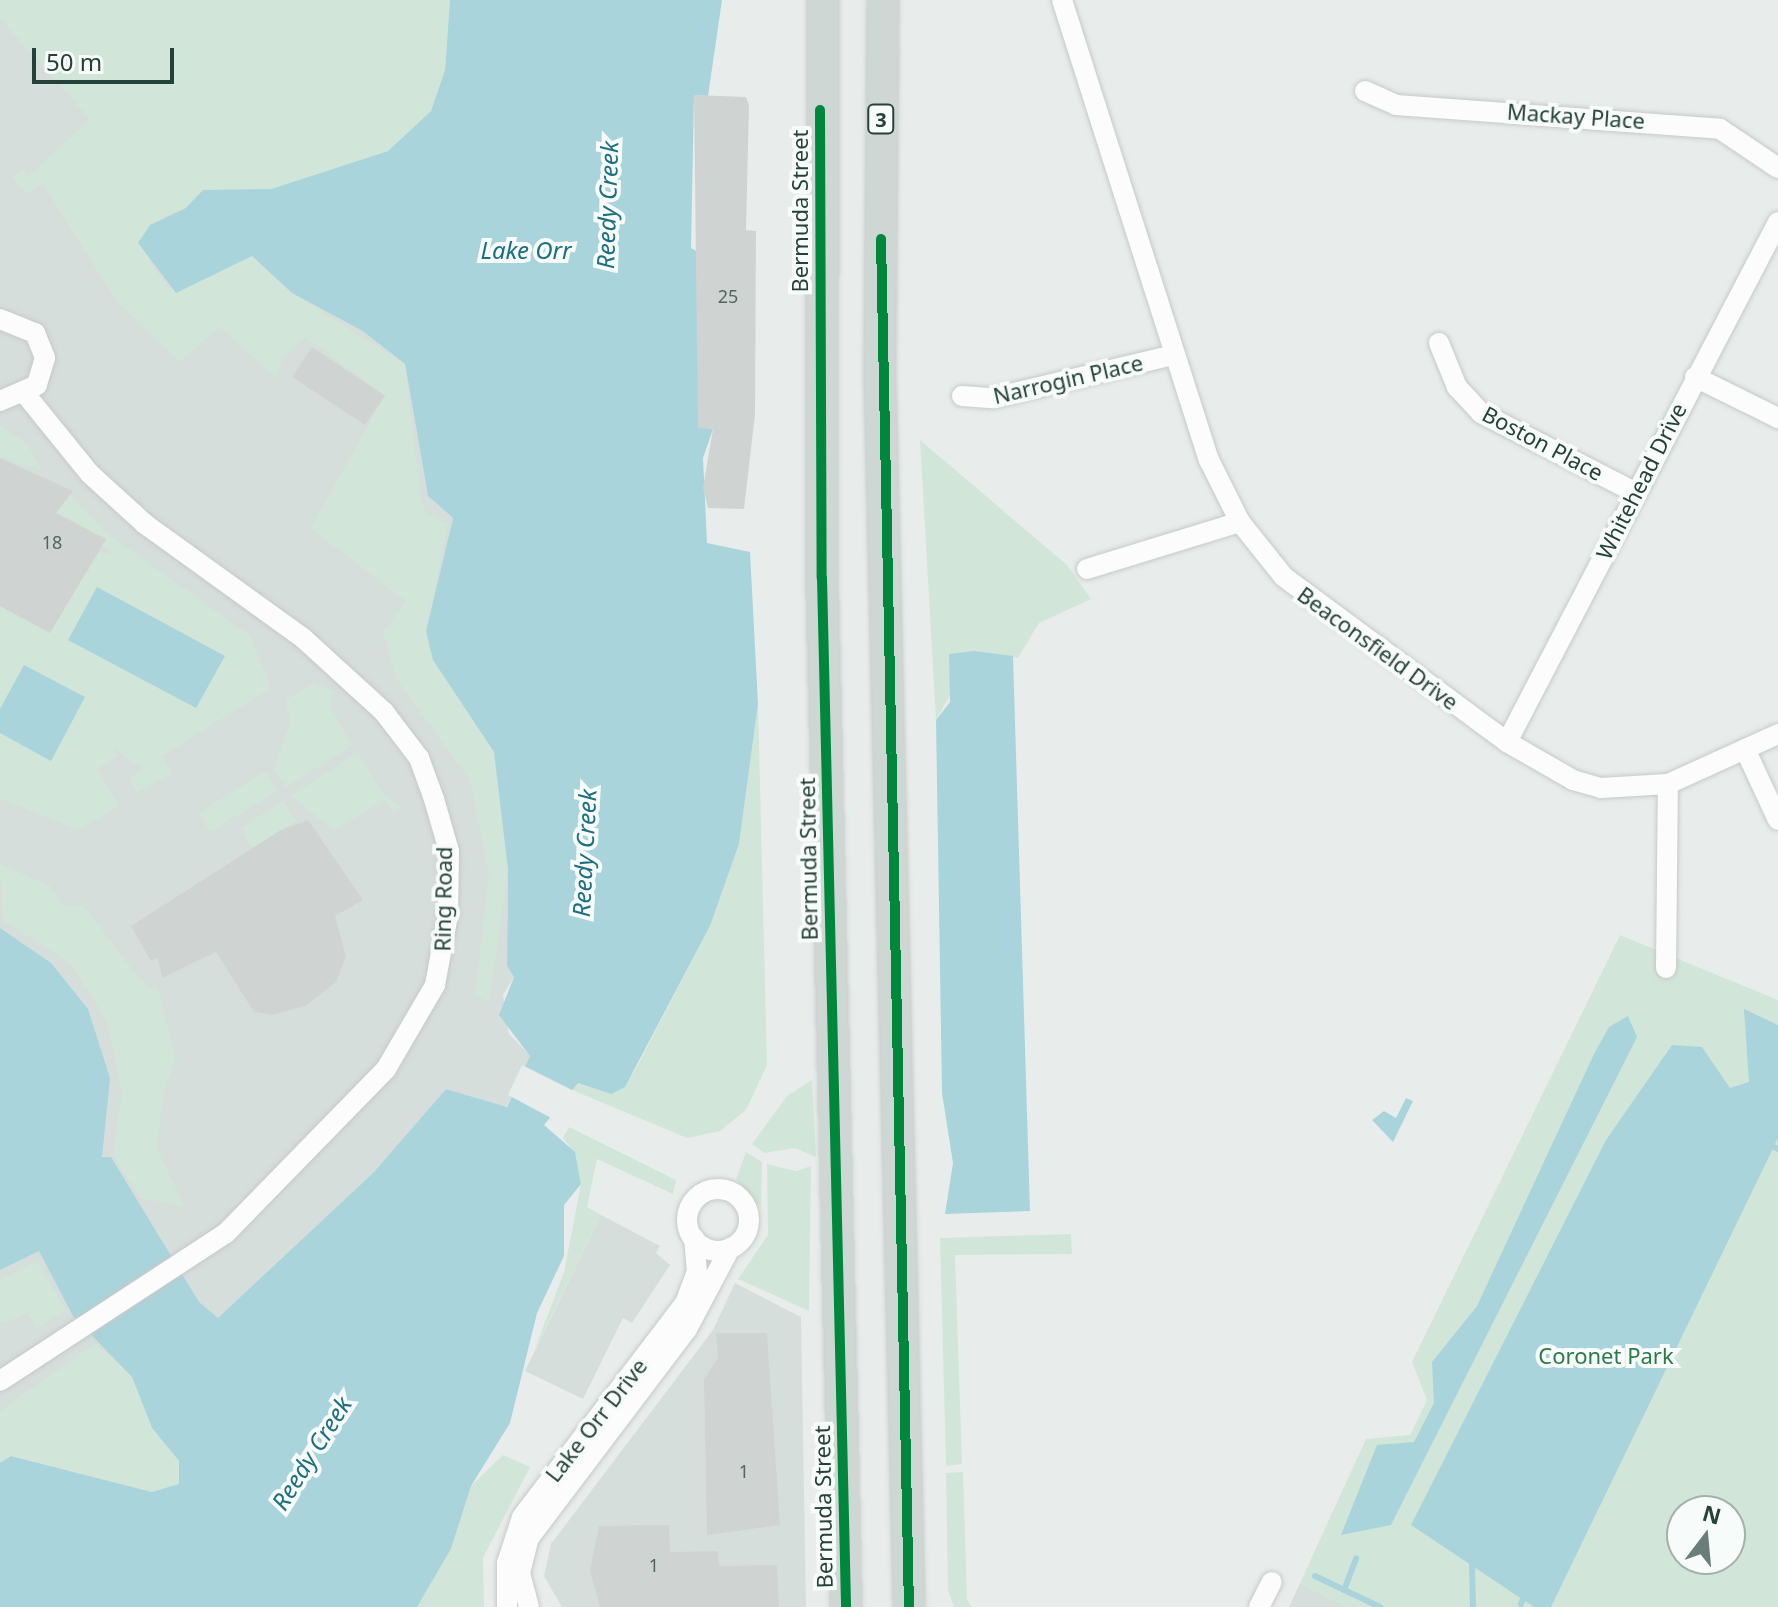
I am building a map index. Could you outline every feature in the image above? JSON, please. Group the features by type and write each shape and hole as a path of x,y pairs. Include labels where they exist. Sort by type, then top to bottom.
{"main road":[{"name":"Bermuda Street","path":"823,0 822,594 843,1604"},
{"name":"3","path":"883,0 881,397 914,1601"}],"street":[{"name":"Beaconsfield Drive","path":"1062,0 1209,460 1240,522 1315,607 1507,742 1550,769 1601,788 1668,784 1778,734"},
{"name":"Mackay Place","path":"1365,91 1396,105 1708,127 1750,143 1778,168"},
{"name":"Whitehead Drive","path":"1507,742 1634,492 1778,222"},
{"path":"0,319 24,324 43,345 43,373 26,395 0,401"},
{"name":"Boston Place","path":"1439,343 1457,387 1481,413 1634,492"},
{"name":"Narrogin Place","path":"962,396 993,398 1174,355"},
{"path":"1695,377 1778,418"},
{"name":"Ring Road","path":"0,1381 185,1265 226,1233 395,1057 442,964 449,851 419,758 384,712 303,638 135,516 90,474 26,395"},
{"path":"1087,569 1240,522"},
{"path":"1745,749 1778,820"},
{"path":"1666,968 1668,784"},
{"path":"723,1189 739,1197 748,1215 745,1234 730,1248 710,1249 694,1238 687,1221 693,1202 723,1189"},
{"name":"Lake Orr Drive","path":"507,1607 507,1563 522,1517 685,1303 697,1272 694,1238"},
{"name":"Lake Orr Drive","path":"529,1607 520,1573 529,1538 687,1329 730,1248"},
{"path":"1259,1607 1272,1582"}],"shaded area":[{"path":"0,0 450,0 271,189 361,330 405,364 428,496 453,518 426,631 494,752 508,870 507,966 514,977 503,995 509,1034 531,1056 506,1107 446,1089 373,1173 219,1319 0,1463"},
{"path":"601,1215 660,1246 656,1253 670,1265 632,1323 623,1318 583,1399 525,1371"},
{"path":"735,1283 801,1317 806,1607 562,1607 544,1576 551,1544 713,1330"},
{"path":"1300,1583 1348,1607 1289,1607"}],"green space":[{"path":"0,0 450,0 445,70 431,111 388,151 271,189 203,190 186,208 165,215 149,262 170,289 252,256 292,293 405,364 420,493 425,512 448,523 426,631 433,660 494,752 508,870 489,1002 475,995 489,875 470,780 396,678 383,633 406,601 311,528 385,395 305,337 283,357 276,377 219,327 180,362 116,300 43,184 26,193 13,177 22,170 29,176 90,119 0,18"},
{"path":"0,425 28,445 41,470 0,457"},
{"path":"920,440 1067,565 1091,599 1039,623 1018,658 975,651 936,720"},
{"path":"70,495 108,534 250,636 271,688 162,756 172,774 137,792 129,778 143,769 113,748 118,756 97,769 119,806 78,830 0,798 0,606 50,633 79,579 58,558 87,574 99,552 115,554 102,546 106,539 56,513"},
{"path":"313,684 333,691 330,707 352,745 286,787 274,769 290,723 286,700"},
{"path":"758,704 767,1065 746,1110 720,1131 687,1138 572,1090 578,1083 611,1094 633,1074 710,926 739,844"},
{"path":"358,753 386,798 402,807 393,813 385,800 333,830 291,795"},
{"path":"265,772 277,791 210,832 199,813"},
{"path":"283,801 296,821 252,848 241,828"},
{"path":"0,864 50,886 63,906 84,906 133,971 149,988 157,986 176,1059 163,1093 157,1149 184,1206 140,1198 113,1155 122,1091 107,1021 71,964 2,919"},
{"name":"Coronet Park","path":"1620,935 1778,1000 1778,1607 1348,1607 1300,1583 1366,1439 1410,1435 1427,1400 1412,1362"},
{"path":"812,1080 816,1157 795,1148 764,1153 752,1144 787,1096"},
{"path":"569,1127 676,1180 673,1194 597,1159 587,1207 601,1215 534,1351 564,1272 581,1184 575,1153 563,1138"},
{"path":"746,1152 762,1162 761,1208 736,1179"},
{"path":"767,1164 796,1171 811,1166 809,1311 738,1279 768,1235"},
{"path":"1071,1234 1072,1254 955,1255 962,1464 946,1466 940,1238"},
{"path":"36,1261 66,1309 37,1329 28,1313 0,1324 0,1280"},
{"path":"95,1344 132,1376 152,1428 179,1461 179,1485 152,1492 12,1456 0,1463 0,1411"},
{"path":"503,1455 530,1467 483,1558 484,1607 417,1607 451,1549 471,1486"},
{"path":"963,1472 967,1600 972,1607 954,1607 948,1590 946,1473"}],"water":[{"name":"Lake Orr","path":"450,0 722,0 708,96 694,95 691,248 700,253 698,427 713,429 703,458 707,543 750,552 758,704 739,844 710,926 625,1087 611,1094 578,1083 544,1125 575,1152 581,1184 564,1205 564,1256 537,1313 510,1423 471,1486 451,1549 417,1607 0,1607 0,1463 11,1456 152,1492 179,1484 179,1461 152,1428 132,1377 73,1316 39,1251 0,1270 0,928 51,963 88,1009 110,1078 102,1157 111,1157 199,1302 218,1318 373,1173 446,1089 507,1107 530,1056 499,1015 514,977 507,966 508,870 494,752 433,660 426,631 453,518 428,496 405,364 361,330 292,293 252,256 176,293 138,243 150,225 186,208 203,190 271,189 388,151 431,111 445,70"},
{"path":"97,587 225,656 196,708 68,640"},
{"path":"975,651 1013,656 1030,1211 945,1214 953,1163 942,1093 936,720 950,702 949,654"},
{"path":"24,665 85,697 51,761 0,733 0,709"},
{"path":"1744,1009 1778,1025 1778,1138 1551,1607 1534,1607 1411,1525 1606,1140 1672,1045 1702,1047 1730,1088 1749,1082"},
{"path":"1628,1016 1637,1037 1391,1525 1341,1535 1377,1445 1414,1442 1434,1403 1432,1362 1477,1306 1594,1054 1609,1027"},
{"path":"1406,1098 1413,1101 1393,1142 1372,1120 1384,1111 1396,1118"}],"pier":[{"path":"522,1065 576,1092 553,1119 508,1095"}],"building":[{"path":"694,95 746,97 749,105 746,230 756,231 755,414 744,509 708,508 703,488 713,429 698,428"},
{"path":"312,347 385,396 365,425 292,377"},
{"path":"0,458 73,491 56,513 106,539 50,633 0,606"},
{"path":"308,820 363,900 335,916 346,957 336,982 307,1005 272,1015 254,1012 216,952 162,978 158,957 151,961 131,926 281,830"},
{"path":"716,1333 767,1333 780,1525 707,1535 704,1379 718,1358"},
{"path":"669,1525 670,1552 718,1551 719,1566 777,1565 779,1607 600,1607 590,1571 599,1526"}],"waterway":[{"path":"1774,1147 1778,1149"},
{"path":"1344,1590 1356,1558"},
{"path":"1472,1564 1473,1607"},
{"path":"1315,1576 1380,1607"},
{"path":"1521,1604 1523,1599"}],"cycle path":[{"path":"820,110 822,578 846,1607"},
{"path":"881,239 909,1607"}],"water label":[{"name":"Reedy Creek","path":"607,205"},
{"name":"Reedy Creek","path":"584,853"},
{"name":"Reedy Creek","path":"311,1453"}]}
